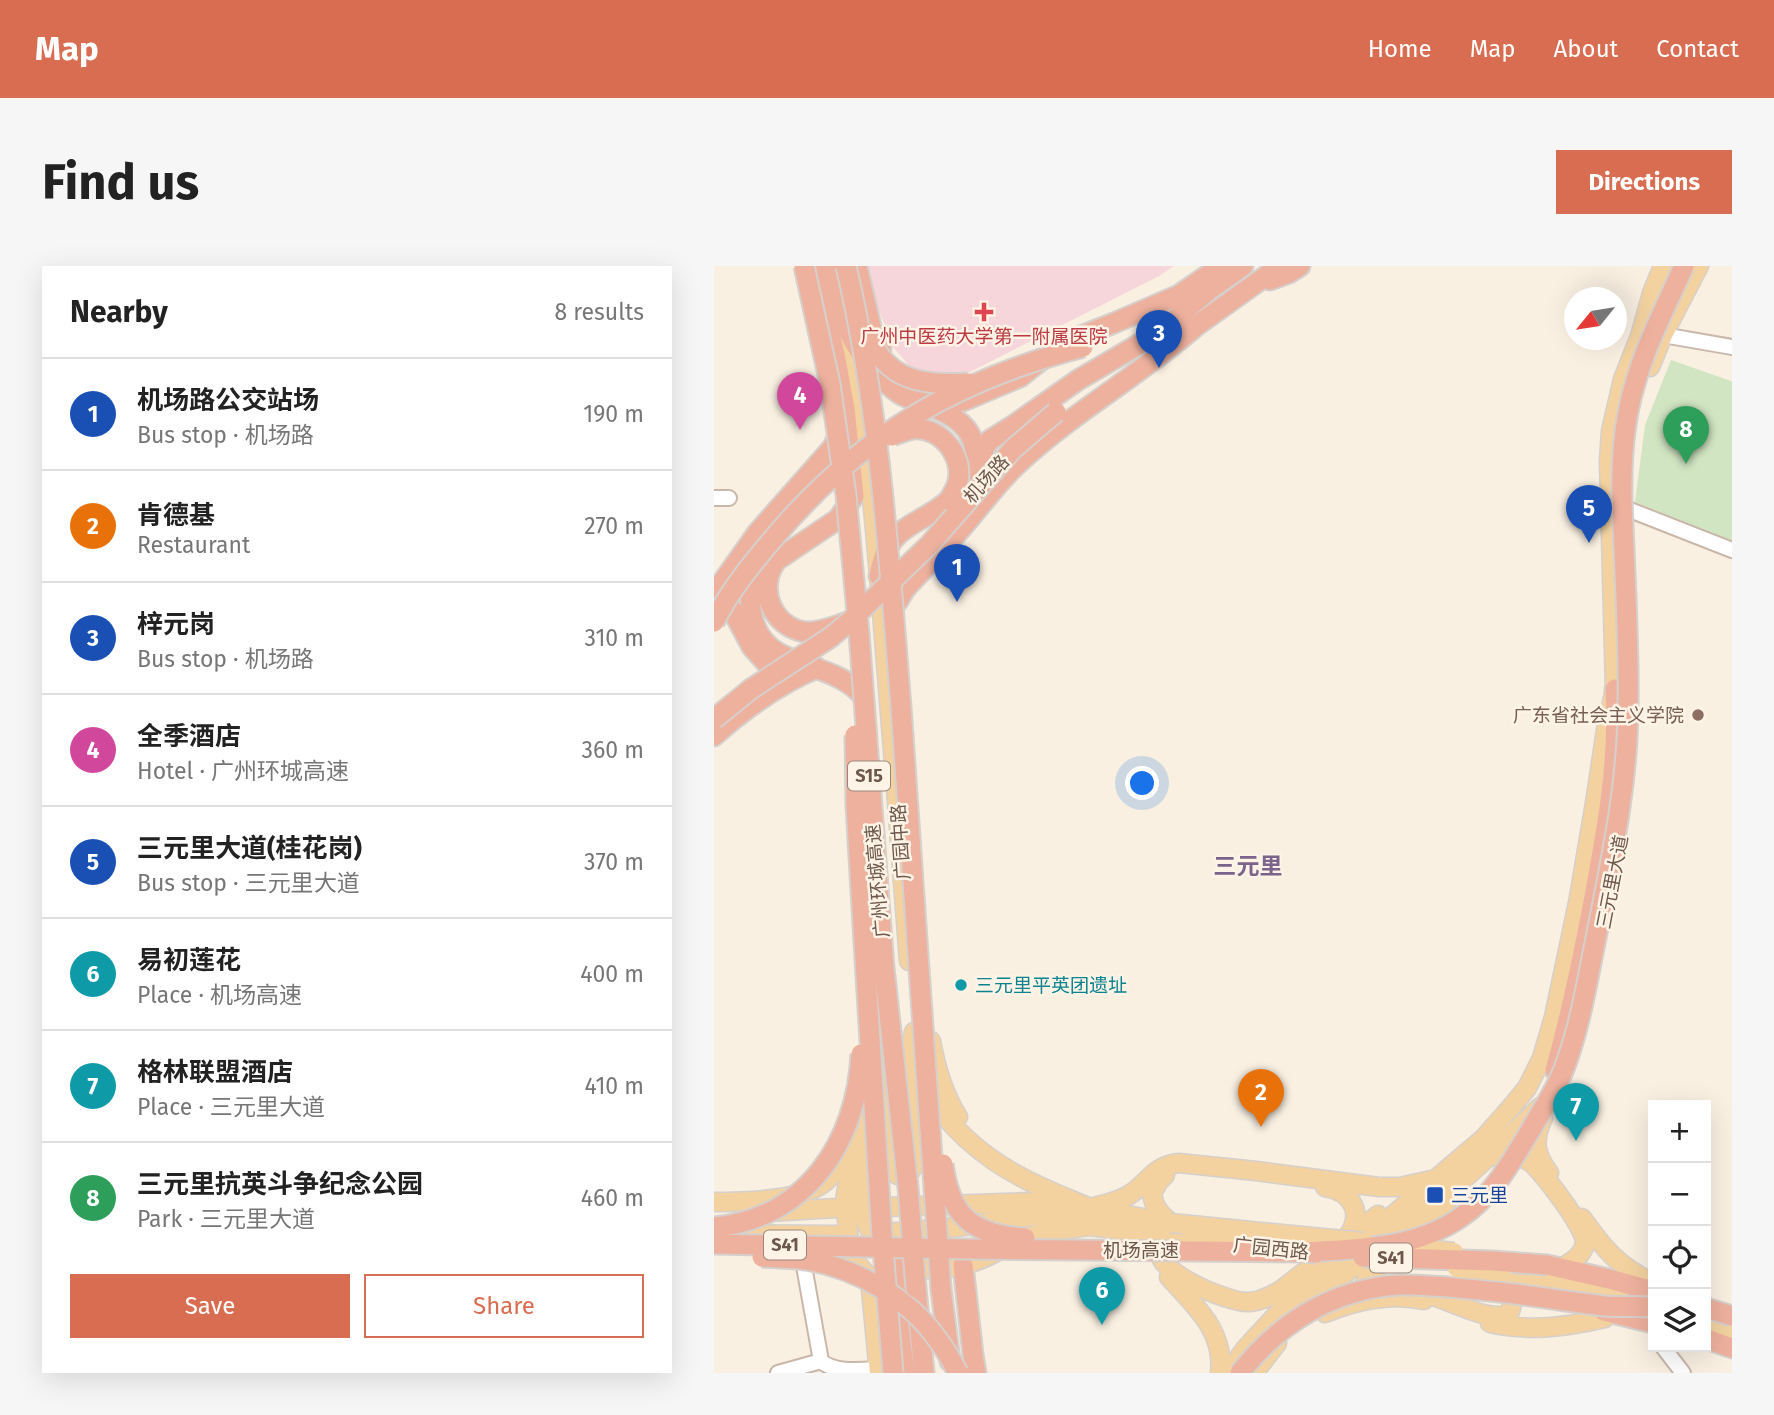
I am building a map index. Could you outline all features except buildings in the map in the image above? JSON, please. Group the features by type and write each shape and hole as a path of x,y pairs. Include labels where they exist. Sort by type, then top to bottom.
{"highway":[{"name":"广园中路","path":"831,266 846,328"},
{"name":"广州环城高速","path":"846,266 865,360 879,456 896,649 949,1373"},
{"path":"854,266 872,331 888,361 920,391 956,402 1020,377 1059,347 1179,295 1221,266"},
{"path":"854,266 866,332 876,353 896,372 907,378 932,384 976,383"},
{"path":"1006,475 991,468 984,458 984,448 990,440 1100,366 1160,332 1209,290 1243,266"},
{"name":"机场路","path":"714,719 751,689 831,637 854,627 1013,449 1056,412 1112,373 1196,326 1280,266"},
{"path":"1252,286 1289,273 1300,266"},
{"path":"1303,1252 1390,1244 1423,1236 1462,1217 1489,1193 1558,1084 1574,1039 1618,824 1626,755 1629,709 1622,491 1625,431 1633,388 1644,354 1684,266"},
{"name":"广园中路","path":"803,267 820,290 845,408 854,496"},
{"name":"广州环城高速","path":"803,267 823,349 839,443 853,563 854,627 924,1373"},
{"path":"714,622 741,578 807,500 860,453 901,423 976,383 1014,367 1083,347 1146,323 1209,290"},
{"path":"898,601 905,589 964,526 1006,475 1036,447 1196,326"},
{"path":"846,328 868,363 892,390 958,421 972,439 975,470 964,497 942,530"},
{"path":"785,684 752,647 728,602 714,593 758,532 833,447 841,433 845,408"},
{"path":"860,453 913,429 929,432 948,444 956,456 959,472 957,484 949,500 892,541 879,576"},
{"path":"854,496 838,519 777,560 768,575 767,592 772,609 790,627 808,632 854,627 854,770 877,952 884,1372"},
{"path":"771,540 754,572 751,590 752,617 760,635 778,654 829,672 858,691"},
{"path":"714,736 785,684 817,668"},
{"path":"1517,1151 1546,1093 1563,1041 1582,961 1610,809 1616,727 1615,689"},
{"path":"714,1227 750,1220 790,1199 808,1185 823,1168 842,1138 858,1088 877,952"},
{"path":"922,1003 947,1188 957,1208 970,1223 988,1233 1004,1237 1155,1242 1235,1251"},
{"name":"机场高速","path":"714,1244 1303,1252 1352,1257 1502,1261 1547,1265 1648,1286"},
{"path":"714,1254 806,1260 856,1275 886,1292 915,1314 938,1339 958,1373"},
{"path":"896,1264 897,1303 905,1373"},
{"path":"963,1265 976,1373"},
{"path":"1240,1373 1260,1349 1316,1307 1348,1294 1383,1287 1411,1285 1648,1309"},
{"path":"1552,1298 1648,1329"},
{"path":"1714,1315 1732,1328"},
{"path":"1714,1315 1732,1348"}],"main road":[{"name":"三元里大道","path":"1228,1373 1267,1324 1296,1297 1500,1122 1527,1088 1542,1058 1554,1017 1578,903 1615,689 1610,447 1623,379 1663,266"},
{"path":"1640,336 1677,266"},
{"name":"三元里大道","path":"1254,1373 1285,1332 1337,1280 1455,1186 1512,1135 1561,1085 1573,1059 1611,891 1632,771 1636,692 1630,510 1635,418 1645,381 1663,335 1699,266"},
{"path":"803,267 833,447"},
{"name":"广园中路","path":"846,328 863,422 891,720 887,906 877,952 893,980 888,1027 880,1064"},
{"name":"广园中路","path":"854,496 873,727 888,798 906,922 918,1063 929,1093 969,1141 1017,1175 1090,1217"},
{"path":"891,720 903,679 886,652 898,601"},
{"path":"898,601 928,1016 937,1073 942,1086 954,1111 985,1153"},
{"path":"858,691 873,727"},
{"path":"858,691 880,1025 860,1156 859,1192 864,1219 879,1245 896,1264 920,1268 963,1265 976,1261 1022,1239 1090,1217 1123,1199 1168,1164 1256,1171 1379,1187 1408,1186 1434,1179"},
{"path":"866,827 888,798 912,819"},
{"path":"870,881 887,906"},
{"path":"906,922 919,902"},
{"path":"714,1202 754,1201 804,1194 827,1180 837,1165 856,1122 880,1025"},
{"path":"880,1064 886,1159 889,1168 901,1175 910,1173 915,1164 909,1059 914,1032"},
{"path":"870,1091 880,1064"},
{"path":"880,1064 874,1106 860,1156 849,1174 845,1202 849,1240 856,1262 870,1279 884,1372"},
{"path":"1561,1085 1537,1133 1536,1144 1541,1161 1616,1260 1648,1283"},
{"path":"1502,1265 1513,1303 1509,1314 1498,1317 1485,1315 1427,1293 1407,1290 1374,1293 1365,1286 1367,1276 1432,1222 1455,1186 1509,1159 1519,1158 1529,1161 1555,1192 1583,1233 1585,1244 1582,1251 1566,1268"},
{"path":"1343,1242 1353,1230 1355,1213 1351,1200 1331,1188 1180,1171 1165,1175 1152,1193 1156,1208 1169,1230 1159,1246 1159,1252 1175,1273 1201,1288 1237,1302 1250,1303 1266,1299 1300,1276 1393,1203 1434,1179"},
{"name":"广园西路","path":"885,1207 1049,1203 1090,1217"},
{"path":"714,1214 837,1208"},
{"name":"广园西路","path":"886,1233 948,1228 1034,1216 1090,1217 1169,1230 1502,1265 1567,1287 1648,1308"},
{"name":"广园西路","path":"1169,1230 1189,1240 1566,1268"},
{"path":"714,1234 839,1235"},
{"path":"1022,1239 1056,1247 1133,1250 1147,1255 1193,1304 1212,1329 1220,1348 1220,1373"},
{"path":"714,1254 823,1256 838,1260 887,1291 897,1303"},
{"path":"1502,1265 1546,1300 1648,1329"},
{"path":"1245,1349 1300,1276"},
{"path":"1285,1332 1335,1309 1372,1299 1394,1297 1422,1299 1484,1322 1508,1326 1563,1327 1605,1318"},
{"path":"1714,1315 1732,1335"},
{"path":"1711,1350 1732,1357"}],"street":[{"path":"1663,335 1732,348"},
{"path":"714,498 729,498"},
{"path":"1630,510 1732,550"},
{"path":"802,1255 821,1361 835,1372 884,1372"},
{"path":"1285,1332 1367,1276"},
{"path":"1667,1352 1683,1373"},
{"path":"778,1373 821,1361"}],"shaded area":[{"name":"广州中医药大学第一附属医院","path":"862,266 1174,266 960,377 919,377 893,347"}],"green space":[{"path":"1671,360 1732,382 1732,542 1635,502 1645,425"}],"place":[{"name":"广州中医药大学第一附属医院","path":"984,312"},
{"name":"梓元岗","path":"1159,368"},
{"name":"全季酒店","path":"800,430"},
{"name":"三元里抗英斗争纪念公园","path":"1686,464"},
{"name":"三元里大道(桂花岗)","path":"1589,543"},
{"name":"机场路公交站场","path":"957,602"},
{"name":"广东省社会主义学院","path":"1698,715"},
{"name":"三元里平英团遗址","path":"961,985"},
{"name":"肯德基","path":"1261,1127"},
{"name":"格林联盟酒店","path":"1576,1141"},
{"name":"三元里","path":"1435,1195"},
{"name":"易初莲花","path":"1102,1325"}],"district":[{"name":"三元里","path":"1248,866"}]}
